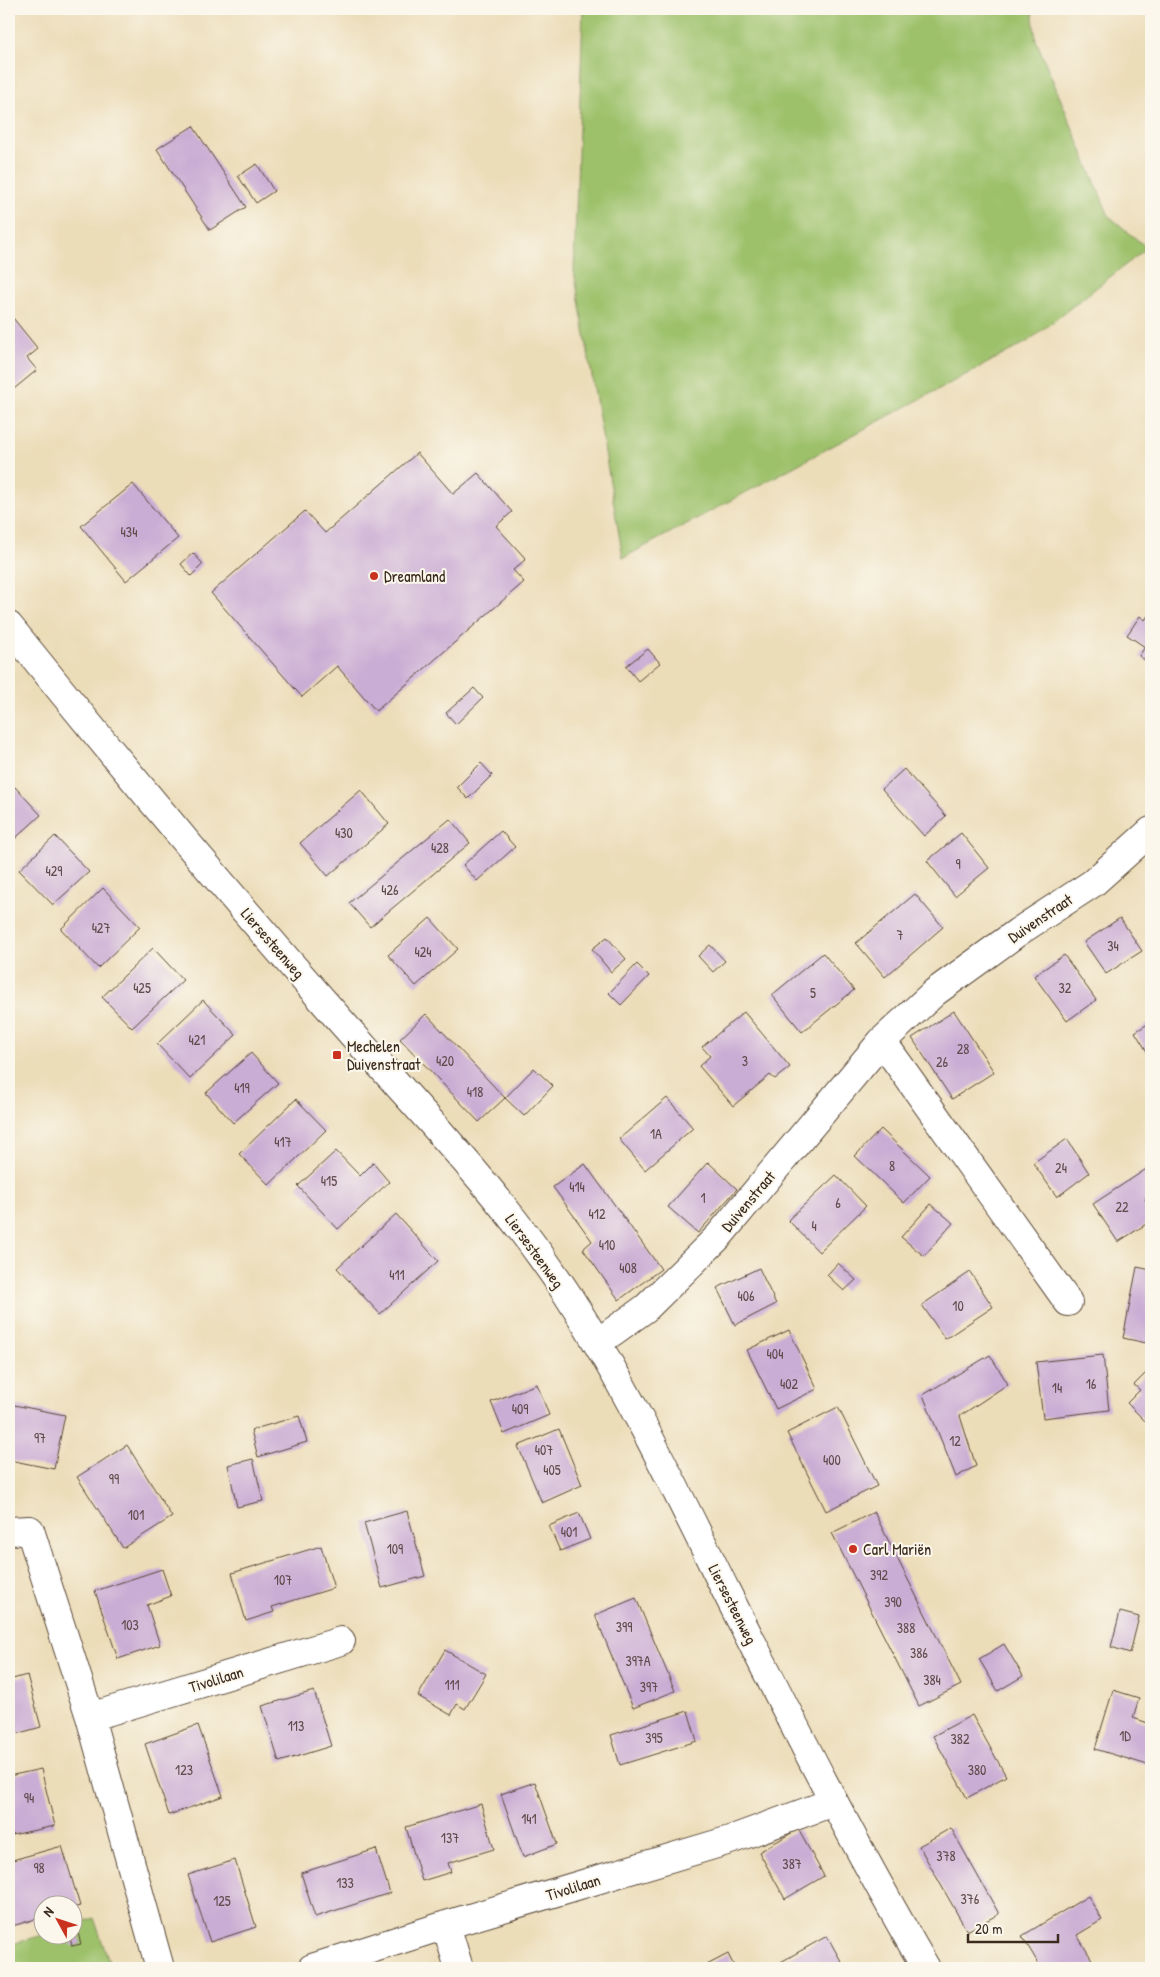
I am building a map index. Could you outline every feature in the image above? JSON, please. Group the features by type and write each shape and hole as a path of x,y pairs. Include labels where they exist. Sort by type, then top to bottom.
{"street":[{"name":"Liersesteenweg","path":"9,626 188,844 331,1010 471,1167 522,1230 565,1292 647,1433 832,1802 926,1968"},
{"name":"Duivenstraat","path":"596,1343 646,1308 718,1237 882,1041 935,992 1018,932 1093,883 1151,831"},
{"path":"882,1041 1068,1302"},
{"path":"9,1531 30,1530 90,1717 160,1968"},
{"name":"Tivolilaan","path":"90,1717 341,1641"},
{"name":"Tivolilaan","path":"312,1968 446,1925 730,1840 832,1802"},
{"path":"446,1925 459,1968"}],"green space":[{"path":"583,9 1032,9 1036,40 1109,216 1147,248 1027,342 623,558 574,271"},
{"path":"94,1918 111,1968 9,1968 9,1945 32,1938 32,1944 82,1944 82,1922"}],"building":[{"path":"193,126 246,207 210,230 157,149"},
{"path":"257,164 274,191 256,203 238,176"},
{"path":"13,318 38,349 27,358 37,370 9,393 9,321"},
{"name":"Dreamland","path":"417,453 453,494 478,473 512,512 496,526 526,559 513,570 524,582 376,711 337,666 302,697 211,593 305,511 325,533"},
{"path":"133,484 178,538 126,581 81,526"},
{"path":"193,553 203,564 191,576 181,564"},
{"path":"1151,611 1151,664 1139,656 1145,647 1127,635 1140,616 1145,620"},
{"path":"648,649 660,663 638,681 626,666"},
{"path":"474,688 483,698 456,724 446,713"},
{"path":"481,763 492,775 468,799 457,787"},
{"path":"904,769 946,816 924,836 882,789"},
{"path":"15,787 41,815 9,844 9,792"},
{"path":"361,790 389,824 328,876 300,843"},
{"path":"450,819 470,843 370,927 349,903"},
{"path":"501,831 515,847 477,881 463,865"},
{"path":"961,833 989,868 955,896 927,861"},
{"path":"55,836 89,872 53,905 19,870"},
{"path":"103,888 140,927 98,968 61,929"},
{"path":"915,894 943,927 885,977 856,943"},
{"path":"430,918 458,949 416,986 388,955"},
{"path":"1120,918 1142,951 1106,974 1084,942"},
{"path":"607,937 626,959 611,972 592,949"},
{"path":"710,945 725,961 713,972 698,956"},
{"path":"153,948 183,980 132,1028 102,997"},
{"path":"823,953 854,990 802,1032 772,995"},
{"path":"1064,955 1096,1000 1067,1021 1034,976"},
{"path":"637,964 649,976 621,1005 609,993"},
{"path":"203,1000 236,1035 190,1079 157,1044"},
{"path":"954,1011 994,1072 952,1099 912,1038"},
{"path":"744,1012 790,1067 775,1079 770,1075 733,1106 699,1066 710,1056 702,1047"},
{"path":"426,1014 505,1098 479,1122 400,1039"},
{"path":"1151,1022 1151,1058 1135,1032"},
{"path":"251,1053 278,1083 233,1123 206,1093"},
{"path":"534,1068 553,1086 524,1116 505,1098"},
{"path":"667,1098 693,1128 645,1170 619,1139"},
{"path":"296,1099 326,1130 269,1185 239,1154"},
{"path":"881,1129 930,1176 904,1203 855,1156"},
{"path":"1067,1139 1089,1173 1057,1197 1033,1163"},
{"path":"336,1151 360,1176 373,1163 389,1182 338,1229 298,1186"},
{"path":"708,1162 737,1189 698,1233 668,1207"},
{"path":"585,1164 661,1269 619,1300 583,1249 592,1241 553,1187"},
{"path":"1151,1166 1151,1195 1145,1199 1151,1209 1151,1221 1118,1242 1093,1204"},
{"path":"836,1175 866,1206 819,1252 788,1220"},
{"path":"931,1204 953,1223 924,1256 901,1237"},
{"path":"396,1214 438,1261 380,1314 337,1268"},
{"path":"838,1263 856,1280 844,1291 827,1275"},
{"path":"1137,1267 1151,1270 1151,1344 1123,1338"},
{"path":"759,1268 776,1304 735,1325 717,1288"},
{"path":"970,1272 993,1307 945,1339 922,1305"},
{"path":"789,1330 817,1389 776,1409 747,1350"},
{"path":"990,1355 1008,1384 960,1416 976,1466 956,1477 923,1395"},
{"path":"1103,1355 1109,1410 1043,1418 1036,1362"},
{"path":"1151,1368 1151,1417 1146,1422 1127,1403 1140,1390 1134,1385"},
{"path":"537,1384 549,1415 504,1434 491,1402"},
{"path":"9,1404 65,1415 54,1469 9,1460"},
{"path":"838,1407 877,1486 826,1511 787,1433"},
{"path":"299,1416 307,1442 258,1457 251,1430"},
{"path":"559,1429 582,1485 542,1503 518,1446"},
{"path":"127,1445 172,1517 123,1548 77,1477"},
{"path":"253,1459 263,1501 237,1507 228,1465"},
{"path":"407,1511 425,1576 382,1588 364,1523"},
{"path":"874,1512 961,1685 919,1706 832,1533"},
{"path":"579,1513 590,1539 560,1551 549,1526"},
{"path":"321,1546 334,1588 272,1607 274,1612 246,1621 232,1573"},
{"path":"162,1569 171,1596 147,1605 160,1645 118,1659 95,1591"},
{"path":"636,1598 675,1691 633,1708 595,1615"},
{"path":"1120,1612 1139,1617 1130,1653 1111,1647"},
{"path":"1004,1644 1023,1676 998,1691 979,1659"},
{"path":"445,1650 486,1674 465,1709 457,1704 451,1715 418,1696"},
{"path":"27,1675 41,1727 9,1736 9,1680"},
{"path":"1113,1690 1139,1698 1133,1718 1151,1724 1151,1766 1095,1749"},
{"path":"314,1691 331,1746 279,1762 262,1706"},
{"path":"688,1711 697,1741 620,1765 611,1735"},
{"path":"972,1715 1006,1776 967,1798 933,1736"},
{"path":"198,1725 223,1796 169,1815 145,1744"},
{"path":"41,1769 55,1826 12,1835 9,1820 9,1776"},
{"path":"535,1782 557,1844 523,1857 501,1794"},
{"path":"481,1804 494,1849 448,1863 451,1872 422,1881 406,1827"},
{"path":"951,1828 999,1914 967,1931 919,1846"},
{"path":"798,1829 824,1876 785,1899 759,1852"},
{"path":"62,1846 76,1894 32,1894 32,1920 9,1927 9,1861"},
{"path":"376,1849 390,1893 315,1917 301,1873"},
{"path":"235,1860 256,1927 210,1942 188,1875"},
{"path":"1088,1896 1102,1920 1077,1935 1097,1968 1041,1968 1022,1936"},
{"path":"827,1936 845,1968 770,1968"},
{"path":"728,1954 735,1968 701,1968"}],"place":[{"name":"Dreamland","path":"374,576"},
{"name":"Mechelen Duivenstraat","path":"337,1055"},
{"name":"Carl Mariën","path":"853,1549"}]}
